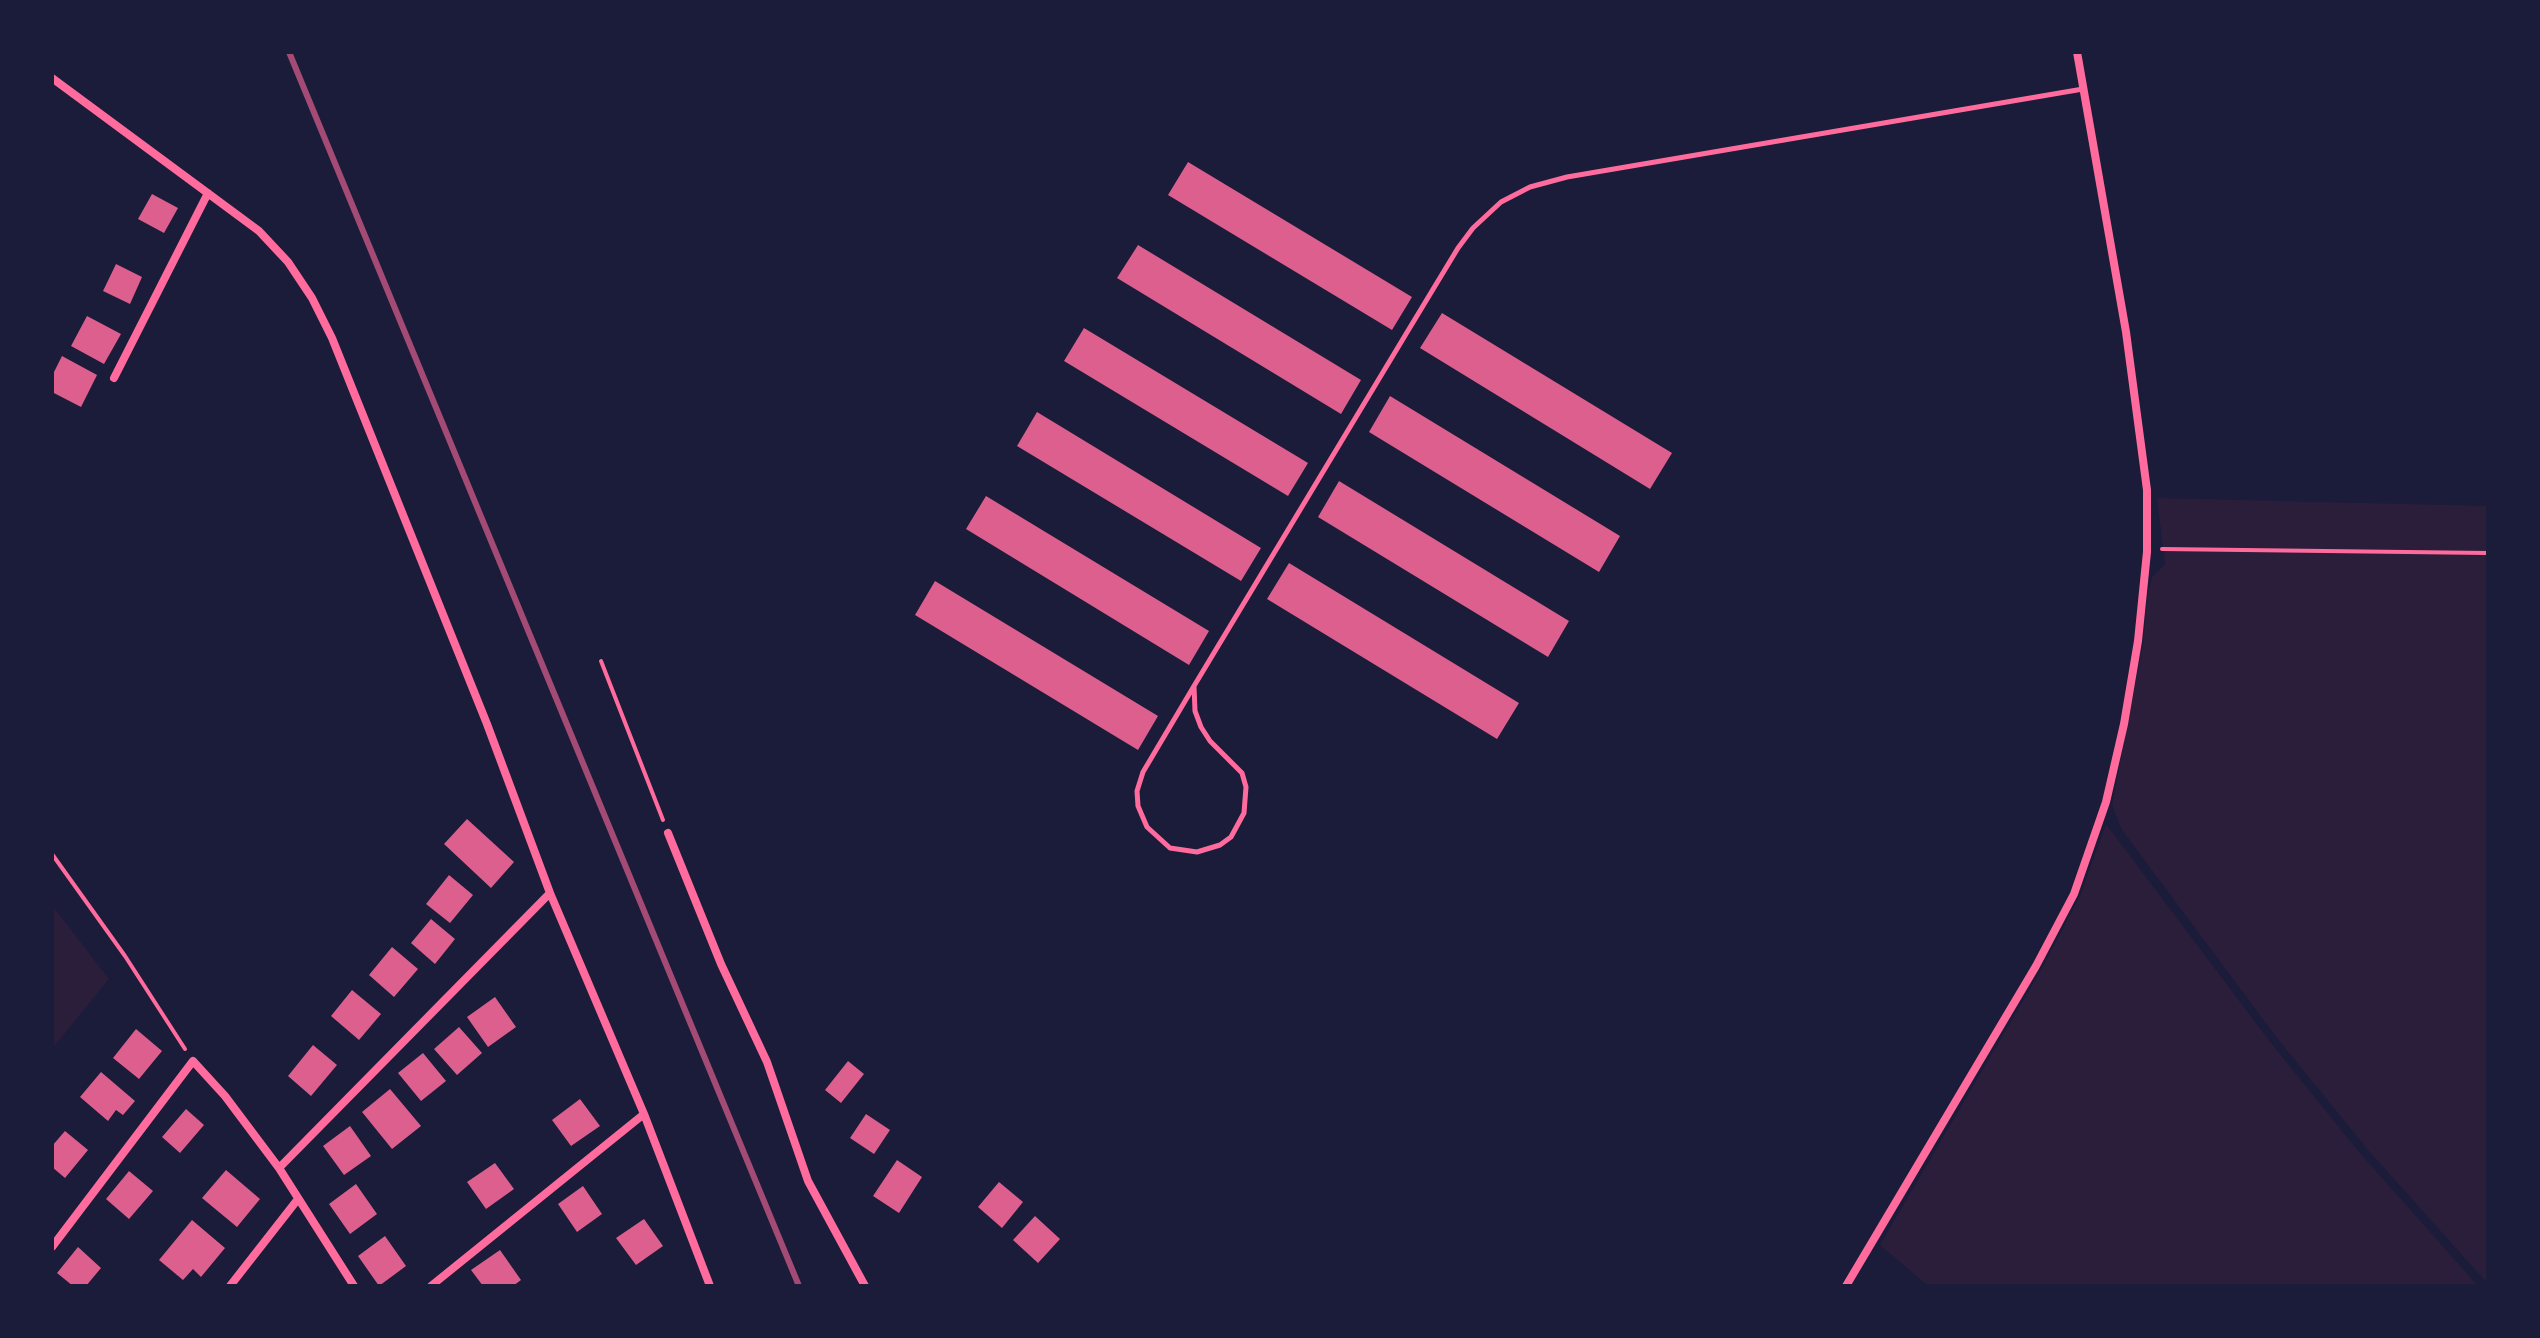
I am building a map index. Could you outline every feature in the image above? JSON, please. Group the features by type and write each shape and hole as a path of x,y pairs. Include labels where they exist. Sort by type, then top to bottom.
{"street":[{"path":"1846,1286 2036,966 2074,894 2106,802 2124,724 2138,641 2147,548 2147,490 2128,348 2077,52"},
{"path":"52,78 259,231 288,262 312,298 332,338 487,724 550,893 644,1114 710,1286"},
{"path":"114,378 208,193"},
{"path":"668,833 721,964 767,1062 808,1181 865,1286"},
{"path":"279,1168 550,893"},
{"path":"52,1247 193,1061 225,1096 279,1168 354,1286"},
{"path":"431,1286 644,1114"},
{"path":"230,1286 298,1199"}],"lane":[{"path":"1194,686 1195,711 1201,727 1242,773 1246,787 1244,813 1231,837 1220,845 1197,852 1170,848 1158,839 1141,816 1137,791 1143,772 1194,686 1458,248 1473,228 1501,202 1530,187 1567,177 2083,89"}],"path":[{"path":"2147,548 2488,553"},
{"path":"601,661 668,833"},
{"path":"52,854 125,956 193,1061"}],"shaded area":[{"path":"2157,498 2488,506 2488,1284 2368,1150 2277,1038 2122,830 2112,805 2143,644 2148,592 2152,577 2165,564"},
{"path":"2106,824 2271,1043 2359,1152 2478,1286 1928,1286 1880,1245 2041,970 2080,896"},
{"path":"52,905 109,979 52,1049"}],"building":[{"path":"1188,162 1412,297 1392,330 1168,195"},
{"path":"152,194 178,208 164,233 138,219"},
{"path":"1138,245 1361,380 1341,414 1117,278"},
{"path":"116,264 142,277 130,304 103,291"},
{"path":"1442,313 1672,453 1650,489 1420,348"},
{"path":"87,316 121,334 104,364 71,346"},
{"path":"1084,328 1308,463 1288,496 1064,361"},
{"path":"62,356 97,375 81,407 52,392 52,376"},
{"path":"1390,396 1620,536 1599,572 1369,432"},
{"path":"1037,412 1261,548 1241,581 1017,446"},
{"path":"1339,481 1569,621 1548,657 1318,517"},
{"path":"986,496 1209,631 1189,665 966,529"},
{"path":"1289,563 1519,703 1497,739 1267,599"},
{"path":"935,581 1158,716 1138,750 915,615"},
{"path":"467,819 514,862 491,888 444,844"},
{"path":"449,875 473,895 450,923 426,904"},
{"path":"431,919 455,939 435,964 411,943"},
{"path":"392,947 418,969 394,997 369,975"},
{"path":"352,990 381,1014 359,1040 331,1016"},
{"path":"495,997 516,1027 488,1047 467,1017"},
{"path":"459,1027 482,1053 457,1075 434,1049"},
{"path":"136,1029 162,1051 139,1079 113,1058"},
{"path":"313,1045 337,1065 311,1096 288,1076"},
{"path":"423,1053 446,1081 421,1101 398,1073"},
{"path":"848,1061 864,1074 841,1103 825,1090"},
{"path":"101,1072 135,1101 123,1115 116,1110 108,1121 80,1097"},
{"path":"390,1089 421,1126 392,1149 362,1112"},
{"path":"580,1099 600,1126 571,1146 552,1120"},
{"path":"186,1109 204,1125 180,1153 162,1137"},
{"path":"866,1114 890,1130 874,1154 850,1138"},
{"path":"350,1126 371,1156 344,1175 323,1146"},
{"path":"65,1131 88,1150 65,1178 52,1167 52,1146"},
{"path":"897,1160 922,1177 899,1213 873,1196"},
{"path":"495,1163 514,1189 486,1209 467,1182"},
{"path":"226,1170 260,1199 237,1227 202,1198"},
{"path":"129,1171 153,1191 129,1219 106,1199"},
{"path":"999,1182 1023,1202 1002,1228 978,1207"},
{"path":"356,1184 377,1214 350,1234 329,1204"},
{"path":"583,1186 602,1214 577,1232 558,1204"},
{"path":"1035,1216 1060,1239 1038,1263 1013,1240"},
{"path":"644,1219 663,1246 636,1265 616,1238"},
{"path":"192,1220 225,1248 201,1277 193,1269 183,1280 159,1260"},
{"path":"385,1236 406,1266 379,1286 358,1256"},
{"path":"78,1247 101,1268 86,1286 73,1286 57,1273"},
{"path":"500,1250 521,1280 513,1286 483,1286 471,1270"}],"railway":[{"path":"289,52 799,1286"}]}
